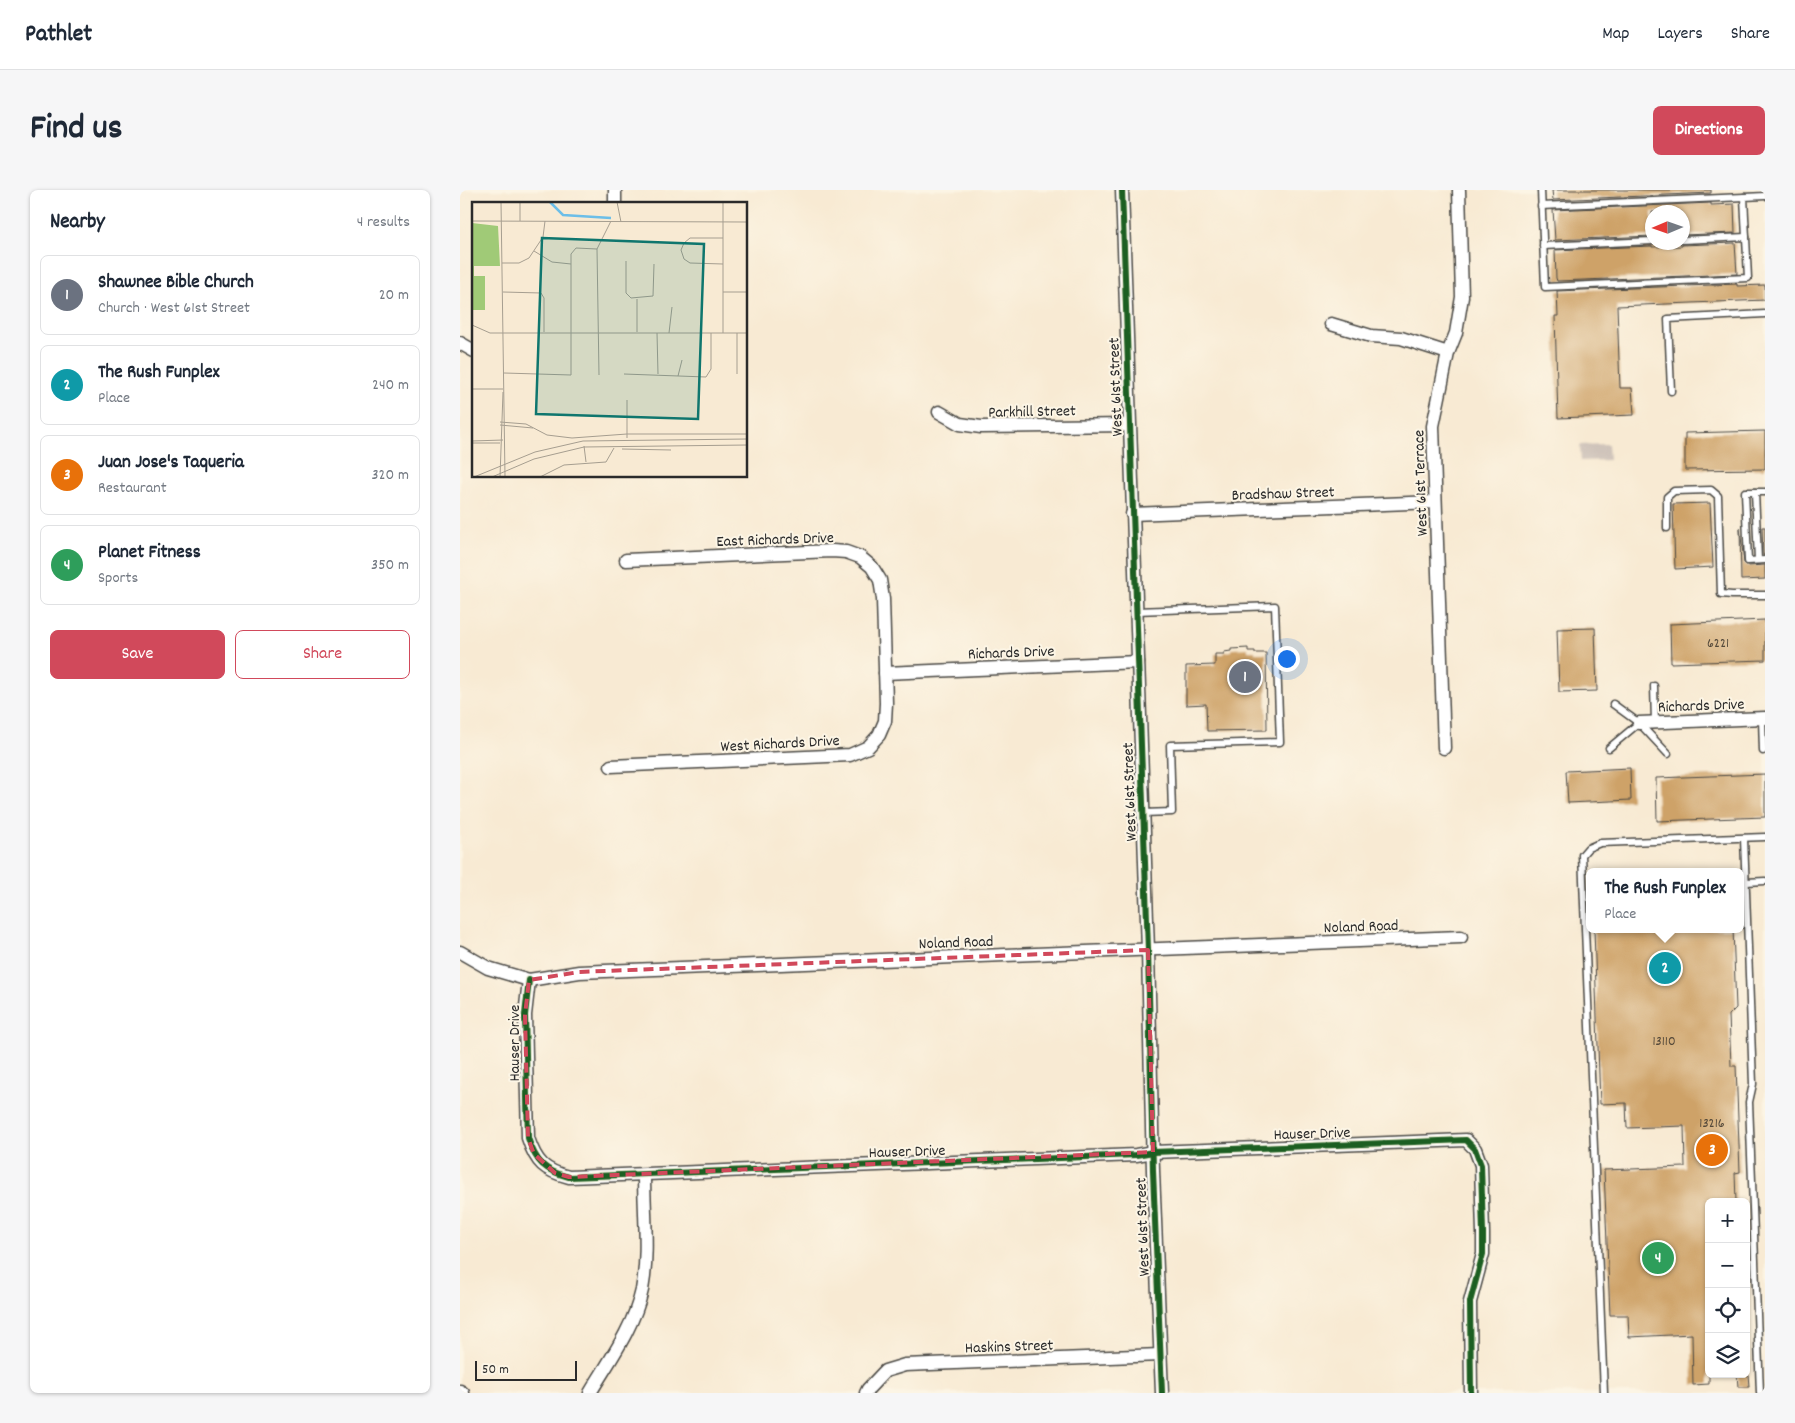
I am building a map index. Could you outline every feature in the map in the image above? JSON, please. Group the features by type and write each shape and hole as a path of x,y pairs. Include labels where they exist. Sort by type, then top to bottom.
{"street":[{"name":"West 61st Street","path":"1122,190 1148,950 1153,1171 1162,1393"},
{"name":"West 61st Terrace","path":"1444,748 1433,426 1448,353 1456,333 1462,297 1459,190"},
{"path":"1331,324 1371,336 1401,338 1448,353"},
{"path":"460,343 472,350"},
{"name":"Parkhill Street","path":"939,412 960,424 981,427 1129,425"},
{"name":"Bradshaw Street","path":"1132,514 1435,502"},
{"name":"East Richards Drive","path":"626,560 832,551 846,552 860,557 872,567 880,580 883,600 885,672"},
{"name":"Richards Drive","path":"885,672 1138,662"},
{"name":"West Richards Drive","path":"612,766 850,755 868,746 879,735 885,721 885,672"},
{"name":"Richards Drive","path":"1639,724 1763,718"},
{"name":"Noland Road","path":"460,952 488,968 529,980 579,972 1461,937"},
{"name":"Hauser Drive","path":"529,980 524,1015 528,1138 534,1154 543,1166 555,1173 569,1177 1116,1156 1153,1152 1466,1140 1475,1149 1481,1165 1483,1233 1483,1254 1470,1302 1471,1393"},
{"path":"590,1393 626,1332 636,1310 641,1291 645,1265 644,1175"},
{"name":"Haskins Street","path":"867,1391 885,1371 904,1365 1160,1355"},
{"path":"460,1391 464,1393"}],"lane":[{"path":"1541,190 1545,287 1748,278 1744,197"},
{"path":"1541,206 1765,196"},
{"path":"1690,240 1746,237"},
{"path":"1543,246 1645,241"},
{"path":"1671,391 1668,319 1765,314"},
{"path":"1667,528 1667,497 1674,491 1712,490 1718,496 1721,594 1765,594"},
{"path":"1755,492 1761,560 1748,561 1745,492 1755,492 1765,492"},
{"path":"1136,611 1275,606 1276,616 1280,742 1170,745 1172,812 1143,813"},
{"path":"1654,686 1655,723"},
{"path":"1613,704 1639,724 1668,754"},
{"path":"1763,718 1763,751"},
{"path":"1609,748 1639,724"},
{"path":"1604,1393 1582,855 1588,848 1600,843 1765,837"},
{"path":"1744,838 1753,1084 1749,1102 1760,1393"},
{"path":"1746,882 1765,881"}],"highlighted area":[{"path":"1148,950 1153,1152 569,1177 555,1173 534,1154 528,1138 525,1015 529,980 579,972"}],"shaded area":[{"path":"1608,444 1609,460 1581,461 1580,445"}],"building":[{"path":"1552,190 1711,190 1711,193 1553,200"},
{"path":"1734,204 1735,233 1690,235 1690,205 1666,205"},
{"path":"1645,206 1645,236 1555,240 1553,210"},
{"path":"1735,243 1737,274 1557,281 1556,278 1555,250 1645,246 1645,250 1690,250 1690,245"},
{"path":"1737,284 1737,286 1765,285 1765,300 1617,306 1620,388 1632,388 1634,415 1558,418 1555,316 1558,316 1557,291"},
{"path":"1765,431 1765,469 1685,470 1685,433"},
{"path":"1710,503 1713,567 1675,569 1673,504"},
{"path":"1762,527 1765,527 1765,555 1763,555"},
{"path":"1740,528 1744,563 1748,566 1765,565 1765,579 1741,580"},
{"path":"1765,620 1765,660 1671,663 1670,624"},
{"path":"1595,628 1597,691 1559,692 1557,629"},
{"path":"1248,648 1248,651 1255,651 1255,653 1266,653 1267,730 1207,731 1206,704 1186,705 1186,666 1215,665 1215,654 1224,654 1224,652 1231,651 1231,649"},
{"path":"1630,768 1631,800 1568,803 1566,771"},
{"path":"1765,774 1765,817 1657,821 1656,778"},
{"path":"1594,933 1733,933 1736,1008 1729,1015 1731,1066 1736,1066 1740,1172 1735,1173 1736,1198 1705,1198 1705,1378 1709,1378 1709,1384 1693,1385 1692,1334 1629,1337 1628,1315 1610,1315 1604,1170 1685,1167 1684,1126 1627,1128 1626,1103 1600,1104"},
{"path":"1737,1378 1748,1378 1749,1387 1738,1387"}],"cycle path":[{"path":"1122,190 1148,950 1153,1171 1162,1393"},
{"path":"529,980 525,1015 528,1138 534,1154 542,1165 554,1172 569,1177 1466,1140 1475,1149 1481,1165 1483,1233 1483,1254 1470,1302 1471,1393"}],"place":[{"name":"Shawnee Bible Church","path":"1245,677"},
{"name":"The Rush Funplex","path":"1665,968"},
{"name":"Juan Jose's Taqueria","path":"1712,1150"},
{"name":"Planet Fitness","path":"1658,1258"}]}
